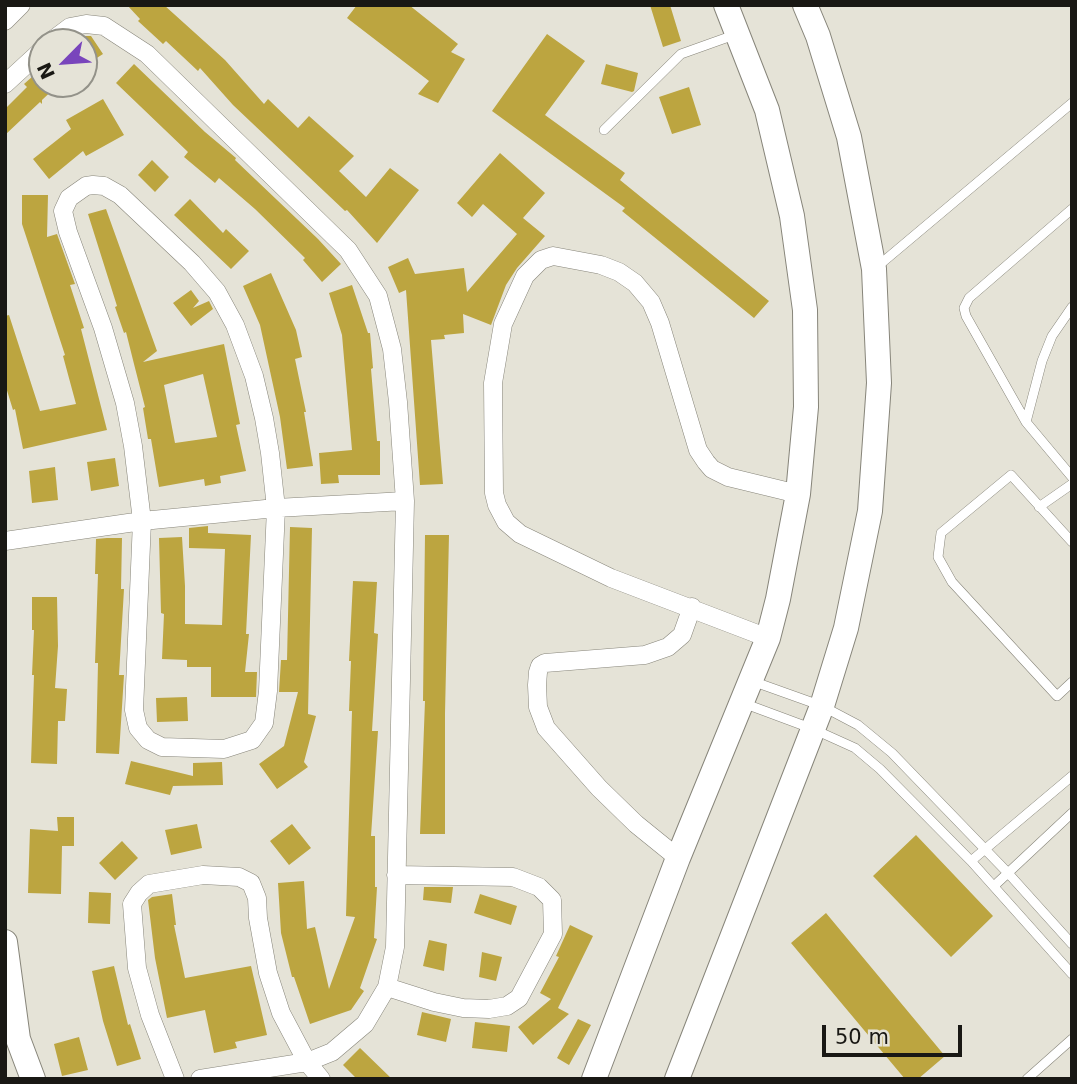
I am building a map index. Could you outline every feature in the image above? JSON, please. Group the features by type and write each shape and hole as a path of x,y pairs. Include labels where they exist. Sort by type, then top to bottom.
{"main road":[{"path":"594,1079 678,858 768,638 798,494 806,407 805,310 792,216 767,110 726,5"},
{"path":"677,1079 822,706 846,628 870,511 879,383 874,269 849,137 818,36 805,5"},
{"path":"5,942 8,996 18,1039 33,1079"}],"street":[{"path":"5,21 21,5"},
{"path":"69,28 86,24 104,26 147,54 348,250 378,296 392,349 405,501 395,947 387,986 365,1024 332,1052 307,1062 200,1079"},
{"path":"5,84 28,63"},
{"path":"86,186 104,186 120,195 192,263 217,292 235,325 254,376 271,453 276,508 268,691 264,723 252,740 224,749 162,747 148,740 138,728 134,710 142,521 125,403 103,328 63,211 69,198 86,186"},
{"path":"768,638 611,578 532,540 506,522 494,492 493,383 503,324 525,276 541,260 553,256 601,265 619,272 635,283 650,302 660,323 698,450 705,462 728,477 798,494"},
{"path":"5,541 142,521 276,508 405,501"},
{"path":"678,858 636,824 599,788 546,728 538,707 537,685 540,666 545,663 645,655 668,647 682,635 692,607"},
{"path":"175,1079 150,1015 138,968 132,904 149,884 203,875 239,877 251,883 257,898 268,973 281,1013 307,1062 321,1079"},
{"path":"387,986 434,1002 463,1008 489,1009 506,1006 519,998 553,934 552,900 539,887 513,877 396,875"}],"lane":[{"path":"604,130 681,54 738,34"},
{"path":"874,269 1070,109"},
{"path":"1072,209 969,298 964,308 1026,422 1072,477"},
{"path":"1026,422 1042,361 1052,336 1072,307"},
{"path":"1072,542 1011,475 941,533 938,557 952,582 1057,696 1072,682"},
{"path":"1039,507 1072,484"},
{"path":"746,692 822,706 858,725 892,753 1008,873 1072,944"},
{"path":"746,692 813,729 855,748 880,769 971,861 1072,974"},
{"path":"971,861 1072,776"},
{"path":"993,886 1072,813"},
{"path":"1027,1079 1072,1039"}],"building":[{"path":"127,5 164,5 225,60 264,104 268,99 298,128 309,116 354,156 339,171 366,197 390,168 419,190 377,243 347,210 233,105 200,68 198,71 166,41 163,44 138,21 140,19"},
{"path":"357,5 409,5 458,44 451,52 465,59 438,103 418,94 429,81 347,18"},
{"path":"650,5 670,5 681,41 663,47"},
{"path":"547,34 585,61 545,115 625,173 620,180 769,301 754,318 622,211 625,208 492,111"},
{"path":"134,64 236,158 235,160 341,264 322,282 303,260 305,258 255,209 219,178 215,183 184,157 188,152 116,83"},
{"path":"606,64 638,73 634,91 601,84"},
{"path":"28,80 28,98 44,98 42,104 40,102 5,135 5,109 27,87 24,84"},
{"path":"689,87 701,125 672,134 659,97"},
{"path":"103,99 124,135 86,156 83,151 49,179 33,159 71,129 66,120"},
{"path":"500,153 545,193 523,218 545,236 506,285 491,325 463,314 464,333 444,335 445,339 431,340 443,484 420,485 406,290 399,293 388,267 408,258 415,274 464,268 467,292 517,234 483,204 472,217 457,203"},
{"path":"152,160 169,177 155,192 138,175"},
{"path":"22,195 48,195 47,237 57,234 75,284 70,285 84,328 81,329 107,430 23,449 15,409 13,410 5,384 5,316 9,315 40,411 76,404 63,356 65,355 22,224"},
{"path":"190,199 223,233 226,229 249,251 231,269 174,215"},
{"path":"106,209 157,351 143,362 224,344 240,424 236,425 246,471 220,476 221,483 205,486 204,479 159,487 151,439 148,439 145,407 126,332 124,333 115,307 117,306 88,214","holes":["203,374 217,437 175,443 164,385"]},
{"path":"271,273 296,330 302,357 295,359 313,466 287,469 280,417 260,325 243,286"},
{"path":"352,285 370,333 377,441 380,441 380,475 338,475 339,483 321,484 319,453 352,450 342,335 329,293"},
{"path":"191,290 199,301 193,308 209,301 213,309 191,326 173,303"},
{"path":"115,458 119,486 91,491 87,462"},
{"path":"55,467 58,500 32,503 29,471"},
{"path":"208,526 208,533 251,535 246,634 249,634 245,672 257,672 256,697 211,697 211,667 187,667 187,660 162,659 164,614 161,613 159,538 182,537 185,624 222,625 225,549 189,548 189,528"},
{"path":"290,527 312,528 308,714 316,716 304,762 308,767 277,789 259,764 284,746 298,692 279,692 281,660 287,660"},
{"path":"425,535 449,535 445,834 420,834 425,701"},
{"path":"122,538 121,589 124,589 119,675 124,675 119,754 96,753 96,539"},
{"path":"353,581 377,582 374,633 378,634 372,731 378,731 371,836 375,836 377,887 374,938 377,939 360,988 364,991 351,1010 310,1024 292,977 281,933 278,883 304,881 307,929 315,927 329,989 355,917 346,916 352,711 349,711 349,661"},
{"path":"32,597 57,597 55,688 67,689 65,721 58,721 57,764 31,763 34,675"},
{"path":"187,697 188,721 157,722 156,698"},
{"path":"131,761 193,776 193,763 222,762 223,785 173,786 170,795 125,784"},
{"path":"57,817 74,817 74,846 62,846 61,894 28,893 30,829 58,831"},
{"path":"197,824 202,848 171,855 165,830"},
{"path":"292,824 311,848 289,865 270,841"},
{"path":"916,835 993,916 951,957 873,876"},
{"path":"122,841 138,858 115,880 99,863"},
{"path":"424,887 453,887 451,903 423,900"},
{"path":"89,892 111,893 110,924 88,923"},
{"path":"172,894 174,925 185,978 251,966 267,1035 235,1042 237,1048 214,1053 205,1010 167,1018 155,958 148,900"},
{"path":"480,894 517,906 511,925 474,913"},
{"path":"826,913 945,1056 918,1079 905,1079 791,943"},
{"path":"570,925 593,936 558,1008 569,1014 533,1045 518,1027 551,999 540,993 559,957 556,956"},
{"path":"429,940 447,944 444,971 423,966"},
{"path":"482,952 502,957 496,981 479,977"},
{"path":"114,966 128,1025 130,1024 141,1059 117,1066 92,971"},
{"path":"422,1012 451,1019 446,1042 417,1035"},
{"path":"578,1019 591,1025 569,1065 557,1058"},
{"path":"475,1022 510,1026 507,1052 472,1048"},
{"path":"79,1037 88,1070 62,1076 54,1044"},
{"path":"360,1048 392,1079 357,1079 343,1065"}]}
